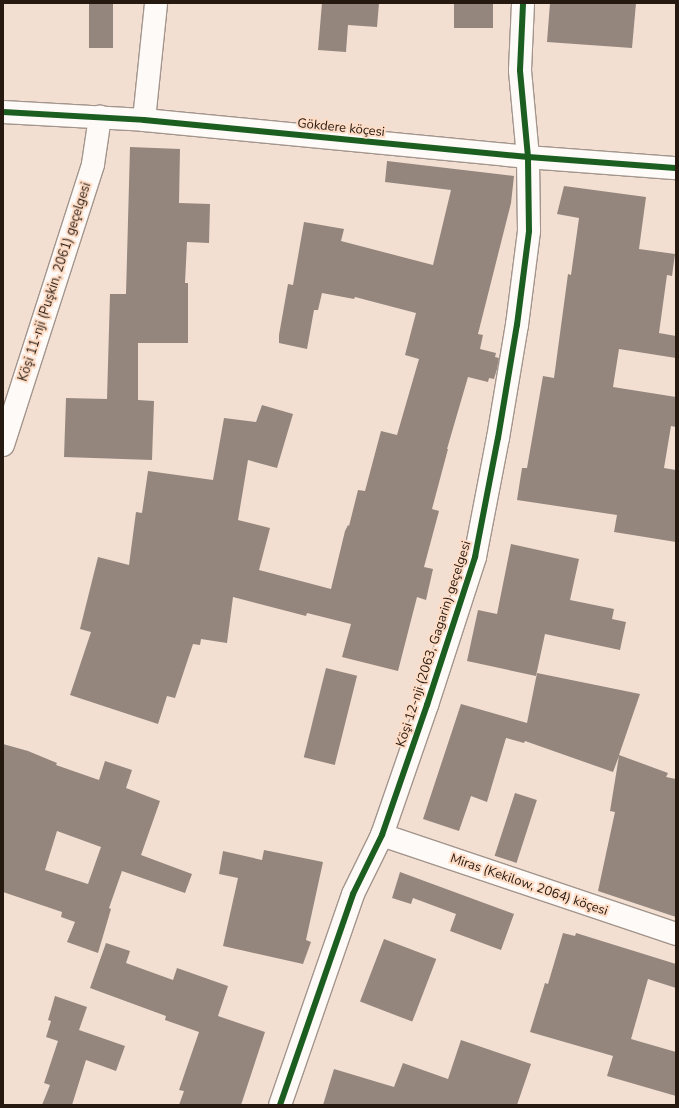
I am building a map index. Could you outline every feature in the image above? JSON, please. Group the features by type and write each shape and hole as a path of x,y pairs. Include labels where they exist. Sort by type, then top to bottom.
{"street":[{"path":"144,120 156,3"},
{"name":"Köşi 12-nji (2063, Gagarin) geçelgesi","path":"280,1105 353,894 382,835 427,705 475,558 517,325 529,231 528,157 520,70 523,3"},
{"name":"Gökdere köçesi","path":"3,112 144,120 528,157 676,168"},
{"name":"Köşi 11-nji (Puşkin, 2061) geçelgesi","path":"3,445 92,164 100,118"},
{"name":"Miras (Kekilow, 2064) köçesi","path":"382,835 676,934"}],"building":[{"path":"89,3 113,3 113,48 89,48"},
{"path":"322,3 379,3 377,27 348,25 346,52 318,50"},
{"path":"454,3 493,3 493,28 454,28"},
{"path":"550,3 636,3 632,48 547,42"},
{"path":"130,147 180,149 179,203 210,204 209,243 187,242 185,283 188,283 188,343 138,343 138,400 154,401 152,460 64,457 66,398 107,399 110,294 126,294"},
{"path":"387,161 514,176 511,203 478,334 483,335 480,349 496,353 495,357 499,358 497,369 494,379 489,378 488,382 468,377 447,449 432,509 439,511 424,567 433,569 426,600 417,597 398,671 342,657 351,624 307,613 306,616 233,597 227,643 201,639 200,645 193,644 175,698 167,696 158,724 70,695 91,632 80,629 98,557 129,565 136,512 142,513 148,471 213,480 224,418 256,422 262,405 293,414 277,468 248,460 238,520 270,528 259,570 331,589 345,531 348,525 349,526 358,490 365,491 381,431 397,435 419,359 405,355 416,313 355,297 354,299 322,293 318,310 314,310 307,349 279,343 279,335 288,284 293,285 304,222 344,229 341,241 433,265 451,190 385,182"},
{"path":"564,186 646,197 639,249 675,254 672,276 667,275 659,333 676,336 676,358 619,349 613,387 676,397 676,427 671,426 664,468 676,470 676,542 614,532 617,515 517,500 522,468 527,468 543,376 554,378 568,274 571,275 579,218 557,214"},
{"path":"511,544 579,559 570,600 614,609 612,619 626,622 620,650 545,634 536,676 467,661 478,610 497,614"},
{"path":"326,668 357,676 335,765 304,757"},
{"path":"537,673 640,694 619,755 668,773 666,777 676,779 676,917 598,891 615,812 610,811 619,756 613,772 525,741 524,743 506,738 487,802 471,796 459,831 423,819 461,704 527,723"},
{"path":"3,744 28,751 57,763 56,765 99,780 105,761 132,770 126,788 160,801 141,855 192,874 185,893 122,871 109,908 111,909 98,953 67,942 75,922 61,917 62,912 3,892","holes":["57,831 101,847 88,884 45,870"]},
{"path":"515,793 537,800 516,863 495,856"},
{"path":"264,850 323,862 306,940 311,942 303,964 223,946 238,878 219,874 223,851 262,860"},
{"path":"400,872 514,914 501,950 450,931 456,914 413,898 411,904 392,898"},
{"path":"563,933 575,936 576,933 676,964 676,988 648,979 631,1039 676,1052 676,1096 607,1076 613,1056 530,1032 545,983 548,984"},
{"path":"384,939 436,959 412,1022 360,1002"},
{"path":"106,943 130,951 126,963 173,980 177,968 228,986 218,1016 265,1032 241,1105 179,1105 184,1091 179,1090 199,1032 165,1020 166,1016 90,988"},
{"path":"55,996 87,1007 79,1030 125,1046 116,1071 86,1060 72,1105 42,1105 50,1085 44,1083 58,1041 46,1037 51,1021 48,1020"},
{"path":"461,1040 531,1064 517,1105 323,1105 334,1069 394,1087 403,1063 448,1079"}],"cycle path":[{"path":"280,1105 353,894 382,835 427,705 475,557 498,438 517,325 529,231 528,157 520,70 523,3"},
{"path":"3,112 144,120 528,157 676,168"}]}
